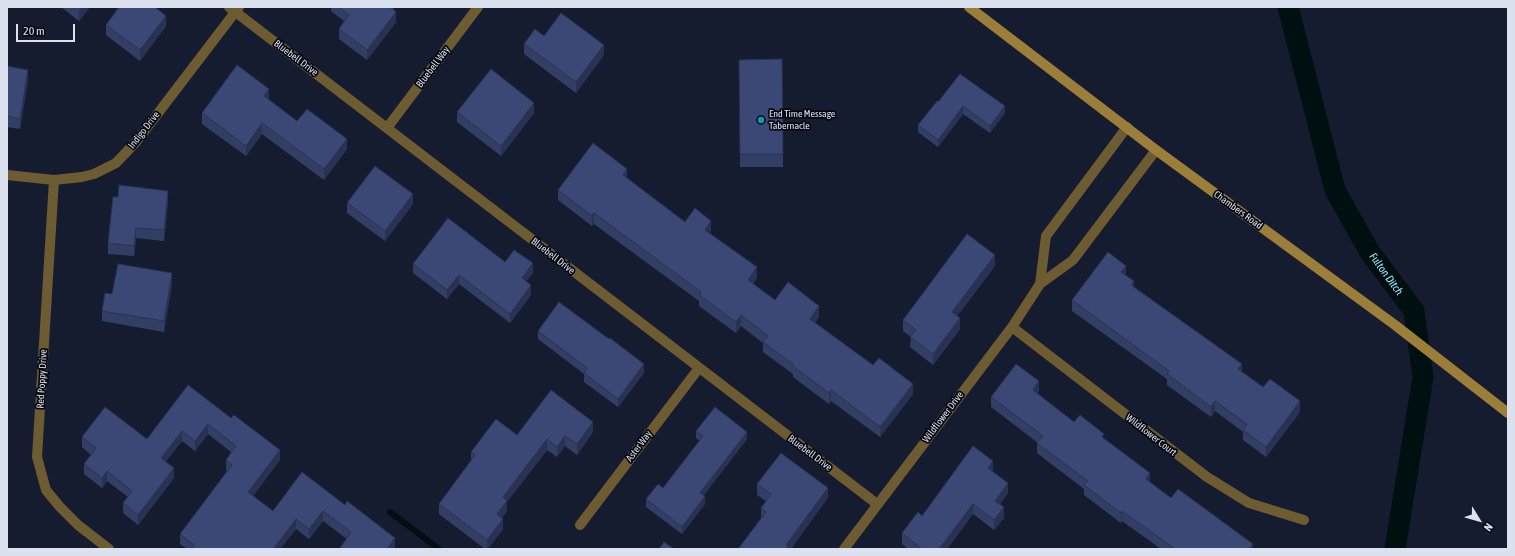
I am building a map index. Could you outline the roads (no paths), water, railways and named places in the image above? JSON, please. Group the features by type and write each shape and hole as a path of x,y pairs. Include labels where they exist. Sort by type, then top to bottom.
{"street":[{"name":"Bluebell Way","path":"387,128 478,7"},
{"name":"Chambers Road","path":"969,7 1156,150 1394,325 1508,412"},
{"name":"Bluebell Drive","path":"235,9 387,128 877,504"},
{"name":"Indigo Drive","path":"7,175 54,180 94,174 106,169 121,158 136,142 235,9"},
{"name":"Wildflower Drive","path":"1040,284 1046,236 1127,128"},
{"name":"Wildflower Drive","path":"844,549 1012,327 1040,284 1073,260 1156,150"},
{"name":"Red Poppy Drive","path":"54,180 37,457 46,490 78,525 110,549"},
{"name":"Wildflower Court","path":"1012,327 1207,477 1249,503 1304,520"},
{"name":"Aster Way","path":"580,525 699,368"}],"waterway":[{"name":"Fulton Ditch","path":"1288,7 1335,190 1369,251 1414,311 1423,377 1395,549"},
{"path":"390,512 439,549"}],"place":[{"name":"End Time Message Tabernacle","path":"761,120"}]}
